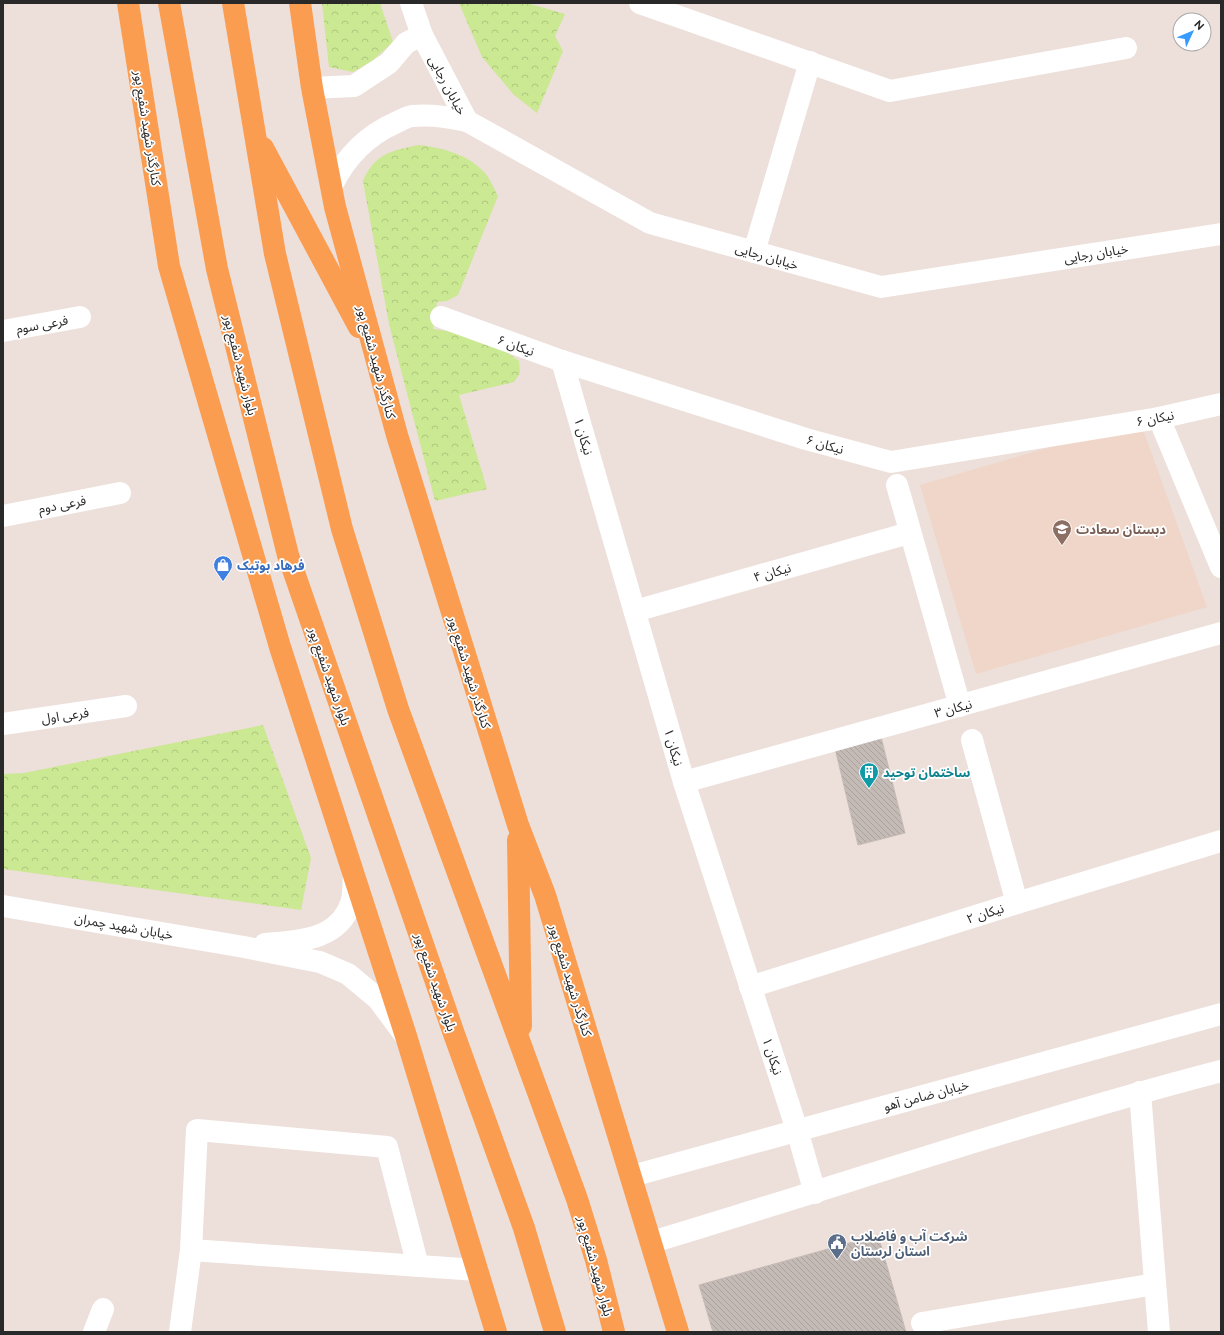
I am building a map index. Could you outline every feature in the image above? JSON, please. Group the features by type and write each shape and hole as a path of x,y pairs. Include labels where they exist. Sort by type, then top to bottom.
{"main road":[{"name":"کنارگذر شهید شفیع پور","path":"128,3 170,266 280,647 406,1036 496,1332"},
{"name":"بلوار شهید شفیع پور","path":"169,3 217,269 288,555 454,1034 524,1228 555,1332"},
{"name":"بلوار شهید شفیع پور","path":"233,3 253,130 275,254 342,529 398,709 577,1199 596,1260 614,1332"},
{"name":"کنارگذر شهید شفیع پور","path":"300,3 312,88 332,185 335,207 397,435 518,825 545,896 632,1176 678,1332"},
{"path":"253,130 377,362"},
{"path":"518,825 521,1043"}],"street":[{"name":"خیابان رجایی","path":"411,3 422,35 467,120 650,223 881,287 1221,234"},
{"path":"640,3 890,91 1126,48"},
{"path":"312,88 354,86 389,63 406,43 422,35"},
{"path":"754,252 810,62"},
{"path":"332,185 341,168 357,148 382,129 410,116 439,115 467,120"},
{"name":"فرعی سوم","path":"3,331 80,317"},
{"name":"نیکان ۶","path":"441,317 562,361 806,438 890,462 1159,418 1221,404"},
{"name":"نیکان ۱","path":"562,361 684,782 816,1193"},
{"path":"1159,418 1221,567"},
{"path":"897,485 909,534 960,706"},
{"name":"فرعی دوم","path":"3,516 120,493"},
{"name":"نیکان ۴","path":"635,611 909,534"},
{"name":"نیکان ۳","path":"684,782 1221,633"},
{"name":"فرعی اول","path":"3,724 126,706"},
{"path":"972,740 1018,903"},
{"name":"نیکان ۲","path":"750,987 1221,841"},
{"path":"244,947 309,940 328,932 342,919 352,902 354,875"},
{"name":"خیابان شهید چمران","path":"3,906 244,947"},
{"path":"244,947 320,962 348,974 378,999 406,1036"},
{"name":"خیابان ضامن آهو","path":"632,1176 1221,1014"},
{"path":"652,1242 816,1193 1042,1121 1140,1092 1221,1071"},
{"path":"1140,1092 1159,1332"},
{"path":"180,1332 191,1250 197,1130 387,1147 418,1266"},
{"path":"191,1250 477,1270"},
{"path":"922,1323 1155,1284"},
{"path":"94,1332 103,1309"}],"shaded area":[{"name":"دبستان سعادت","path":"1140,421 1207,607 976,674 920,485"}],"green space":[{"path":"322,3 380,3 393,42 372,61 353,72 329,67"},
{"path":"459,3 527,3 565,14 555,36 563,51 537,113 514,95 482,57"},
{"path":"419,145 446,150 462,156 470,161 486,174 498,196 458,295 447,301 437,302 433,329 454,332 504,350 519,361 520,373 514,382 459,395 487,489 435,501 389,324 363,181 373,164 385,155 400,149"},
{"path":"263,725 311,858 301,910 3,869 3,774 24,773"}],"building":[{"name":"ساختمان توحید","path":"880,733 905,833 858,845 834,744"},
{"name":"شرکت آب و فاضلاب استان لرستان","path":"878,1235 906,1332 713,1332 699,1285"}],"place":[{"name":"دبستان سعادت","path":"1062,546"},
{"name":"فرهاد بوتیک","path":"223,582"},
{"name":"ساختمان توحید","path":"869,789"},
{"name":"شرکت آب و فاضلاب استان لرستان","path":"837,1260"}]}
